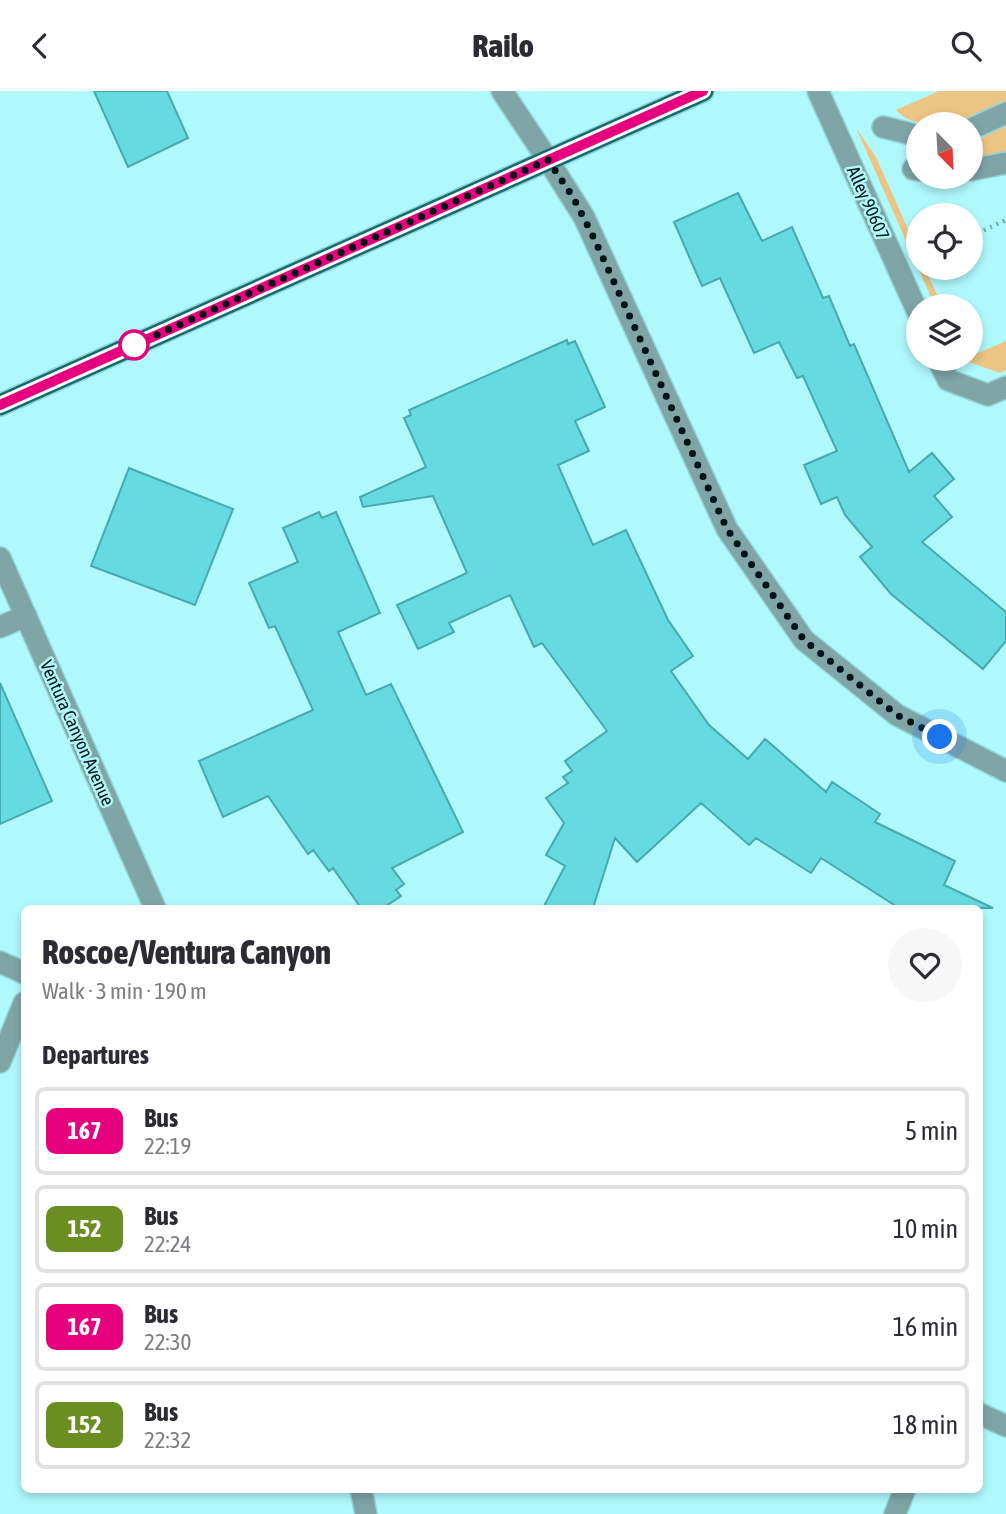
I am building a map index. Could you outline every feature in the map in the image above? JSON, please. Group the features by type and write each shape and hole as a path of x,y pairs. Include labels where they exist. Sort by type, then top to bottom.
{"main road":[{"path":"0,405 703,91"}],"street":[{"path":"502,91 573,197 727,529 804,640 897,715 1006,771"},
{"name":"Alley 90607","path":"818,91 909,294"},
{"path":"984,123 1006,113"},
{"path":"883,127 906,133"},
{"path":"984,167 1006,163"},
{"path":"944,371 948,380 988,395 1006,387"},
{"name":"Ventura Canyon Avenue","path":"0,558 154,905"},
{"path":"0,627 26,616"},
{"path":"0,962 21,972"},
{"path":"0,1062 21,1010"},
{"path":"983,1416 1006,1426"},
{"path":"362,1493 366,1514"},
{"path":"895,1514 903,1493"}],"path":[{"path":"983,231 1006,221"}],"shaded area":[{"path":"939,91 1006,91 1006,104 984,115 984,112 906,112 906,117 896,110"},
{"path":"1006,123 1006,154 984,158 984,137"},
{"path":"856,128 876,157 906,225 906,241"},
{"path":"923,280 930,280 937,294 930,294"},
{"path":"1006,341 1006,370 1000,373 983,367 983,351"}],"building":[{"path":"94,91 167,91 188,138 128,167"},
{"path":"738,193 762,241 792,227 823,298 829,296 850,346 854,344 909,472 932,453 954,479 934,496 952,517 922,542 1006,612 1006,641 983,669 891,594 860,557 872,547 845,515 837,497 821,504 804,465 837,451 803,376 797,378 779,342 754,353 720,278 702,286 674,222"},
{"path":"567,340 568,344 575,341 605,407 575,421 589,451 558,465 593,545 626,530 668,620 693,656 671,671 709,725 748,759 765,739 826,792 832,782 880,814 875,822 955,861 944,885 993,908 983,908 983,905 894,905 821,858 811,873 756,838 749,845 701,803 637,862 615,838 594,905 545,905 565,866 546,855 564,823 546,798 568,783 563,777 572,771 565,761 607,731 542,643 534,647 510,595 449,623 454,632 418,649 397,605 467,573 433,496 363,507 360,497 426,467 404,418 411,415 409,410"},
{"path":"129,468 233,509 195,605 91,566"},
{"path":"319,512 322,518 336,512 380,613 338,632 366,695 391,684 463,832 392,868 404,884 396,890 401,896 388,905 359,905 333,868 329,871 313,850 308,854 268,796 223,817 199,761 313,710 275,626 269,628 249,583 298,562 283,528"},
{"path":"0,683 52,801 0,824"}],"bus line":[{"name":"167","path":"0,405 703,91"}],"route":[{"path":"134,345 548,160 584,217 727,529 804,640 897,715 940,737"}]}
